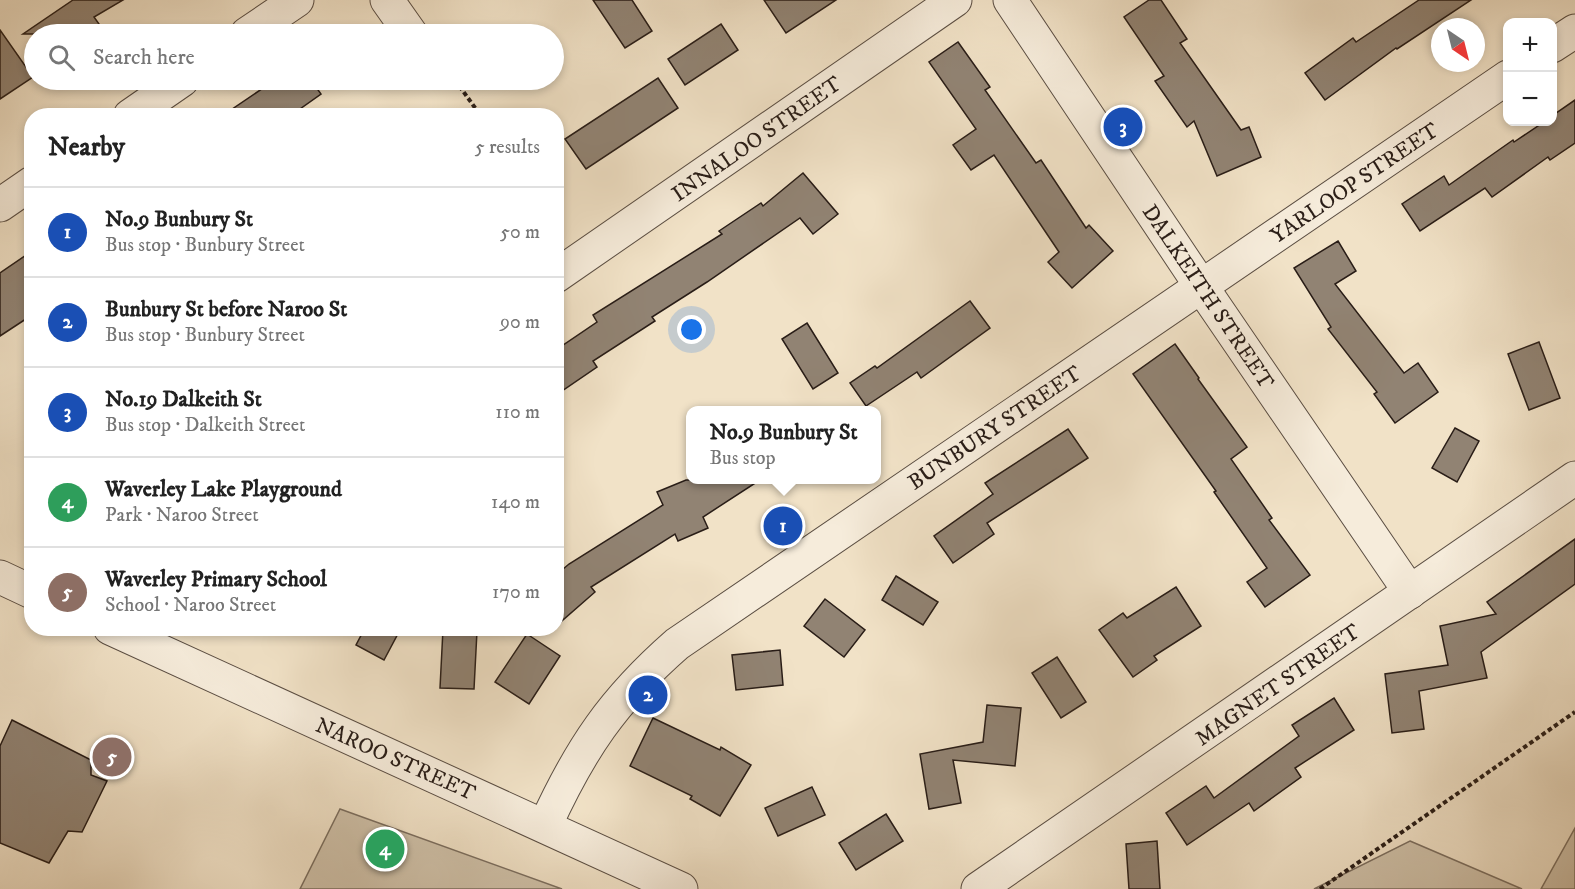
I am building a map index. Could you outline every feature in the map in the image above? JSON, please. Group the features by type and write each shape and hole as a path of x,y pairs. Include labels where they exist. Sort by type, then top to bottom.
{"street":[{"path":"262,24 297,0"},
{"path":"387,0 404,24"},
{"name":"INNALOO STREET","path":"564,262 955,0"},
{"path":"985,0 998,0"},
{"name":"DALKEITH STREET","path":"1010,0 1201,286 1410,592"},
{"path":"1557,43 1575,31"},
{"name":"YARLOOP STREET","path":"1201,286 1503,80"},
{"path":"142,108 168,90"},
{"path":"0,205 24,188"},
{"name":"BUNBURY STREET","path":"545,826 562,788 593,735 620,699 676,644 1201,286"},
{"name":"MAGNET STREET","path":"978,889 1575,478"},
{"path":"0,577 24,588"},
{"name":"NAROO STREET","path":"150,637 681,889"}],"path":[{"path":"462,90 475,108"},
{"path":"1320,889 1575,712"}],"shaded area":[{"path":"340,809 562,889 300,889"},
{"path":"1575,828 1575,889 1541,889"},
{"path":"1410,841 1522,889 1314,889"}],"building":[{"path":"73,0 123,0 94,17 99,24 38,24"},
{"path":"593,0 632,0 652,31 625,48"},
{"path":"764,0 836,0 786,33"},
{"path":"1149,0 1161,0 1187,39 1180,43 1241,130 1249,127 1261,157 1217,176 1194,121 1187,127 1155,81 1164,76 1124,17"},
{"path":"1419,0 1471,0 1444,18 1431,18 1431,26 1396,48 1325,100 1305,73 1353,38 1356,42"},
{"path":"721,24 738,50 685,85 668,59"},
{"path":"0,30 24,64 24,83 0,99"},
{"path":"958,42 990,87 985,90 1036,163 1041,160 1086,228 1089,225 1113,251 1072,288 1048,262 1059,252 994,155 971,170 953,145 976,129 929,62"},
{"path":"658,78 678,108 586,169 565,139"},
{"path":"260,90 318,90 321,94 301,108 234,108"},
{"path":"1575,100 1575,143 1550,160 1548,157 1492,197 1485,188 1420,231 1402,204 1444,176 1449,185 1513,140 1514,142 1538,126 1557,126 1557,113"},
{"path":"803,173 838,214 813,234 800,218 652,317 655,321 593,361 597,367 564,390 564,345 597,322 593,315 722,234 719,231 761,203 763,206"},
{"path":"1338,241 1356,271 1335,284 1404,373 1418,363 1438,392 1395,423 1374,394 1377,392 1328,329 1331,327 1294,268"},
{"path":"24,256 24,320 0,336 0,273"},
{"path":"970,301 990,328 921,378 917,372 866,406 850,383 875,366 877,368"},
{"path":"807,323 838,373 813,389 782,339"},
{"path":"1539,342 1560,398 1529,410 1508,354"},
{"path":"1175,344 1247,447 1231,459 1272,518 1269,520 1310,575 1265,607 1247,582 1267,568 1133,374"},
{"path":"1455,428 1479,441 1457,482 1432,468"},
{"path":"1068,429 1088,458 987,523 994,534 953,563 934,536 993,494 985,483"},
{"path":"686,480 686,484 754,484 703,517 708,528 678,541 675,534 591,587 595,592 564,619 564,568 663,505 657,492"},
{"path":"1575,539 1575,584 1481,652 1487,678 1419,691 1424,729 1392,733 1385,674 1448,665 1440,626 1496,614 1487,602"},
{"path":"896,576 938,602 923,625 882,600"},
{"path":"1176,587 1201,626 1154,656 1157,660 1133,677 1099,630 1123,613 1127,618"},
{"path":"825,599 865,630 844,657 804,626"},
{"path":"361,636 397,636 384,660 356,645"},
{"path":"443,636 477,636 474,689 440,688"},
{"path":"526,636 530,636 560,656 529,704 495,682"},
{"path":"780,650 783,685 736,690 732,655"},
{"path":"1057,657 1086,702 1061,718 1032,673"},
{"path":"1334,698 1354,730 1295,768 1301,777 1254,811 1249,803 1187,845 1166,813 1206,786 1214,798 1299,736 1292,725"},
{"path":"987,705 1021,708 1015,766 953,760 961,803 929,809 920,754 983,742"},
{"path":"653,718 720,750 721,747 751,765 720,816 690,799 692,796 630,766"},
{"path":"12,720 91,760 91,775 107,781 82,832 68,831 49,863 0,843 0,746"},
{"path":"812,787 825,815 778,836 765,808"},
{"path":"886,814 903,841 856,870 839,843"},
{"path":"1157,841 1160,889 1129,889 1126,844"}],"place":[{"name":"No.19 Dalkeith St","path":"1123,127"},
{"name":"No.9 Bunbury St","path":"783,526"},
{"name":"Bunbury St before Naroo St","path":"648,695"},
{"name":"Waverley Primary School","path":"112,757"},
{"name":"Waverley Lake Playground","path":"385,849"}]}
